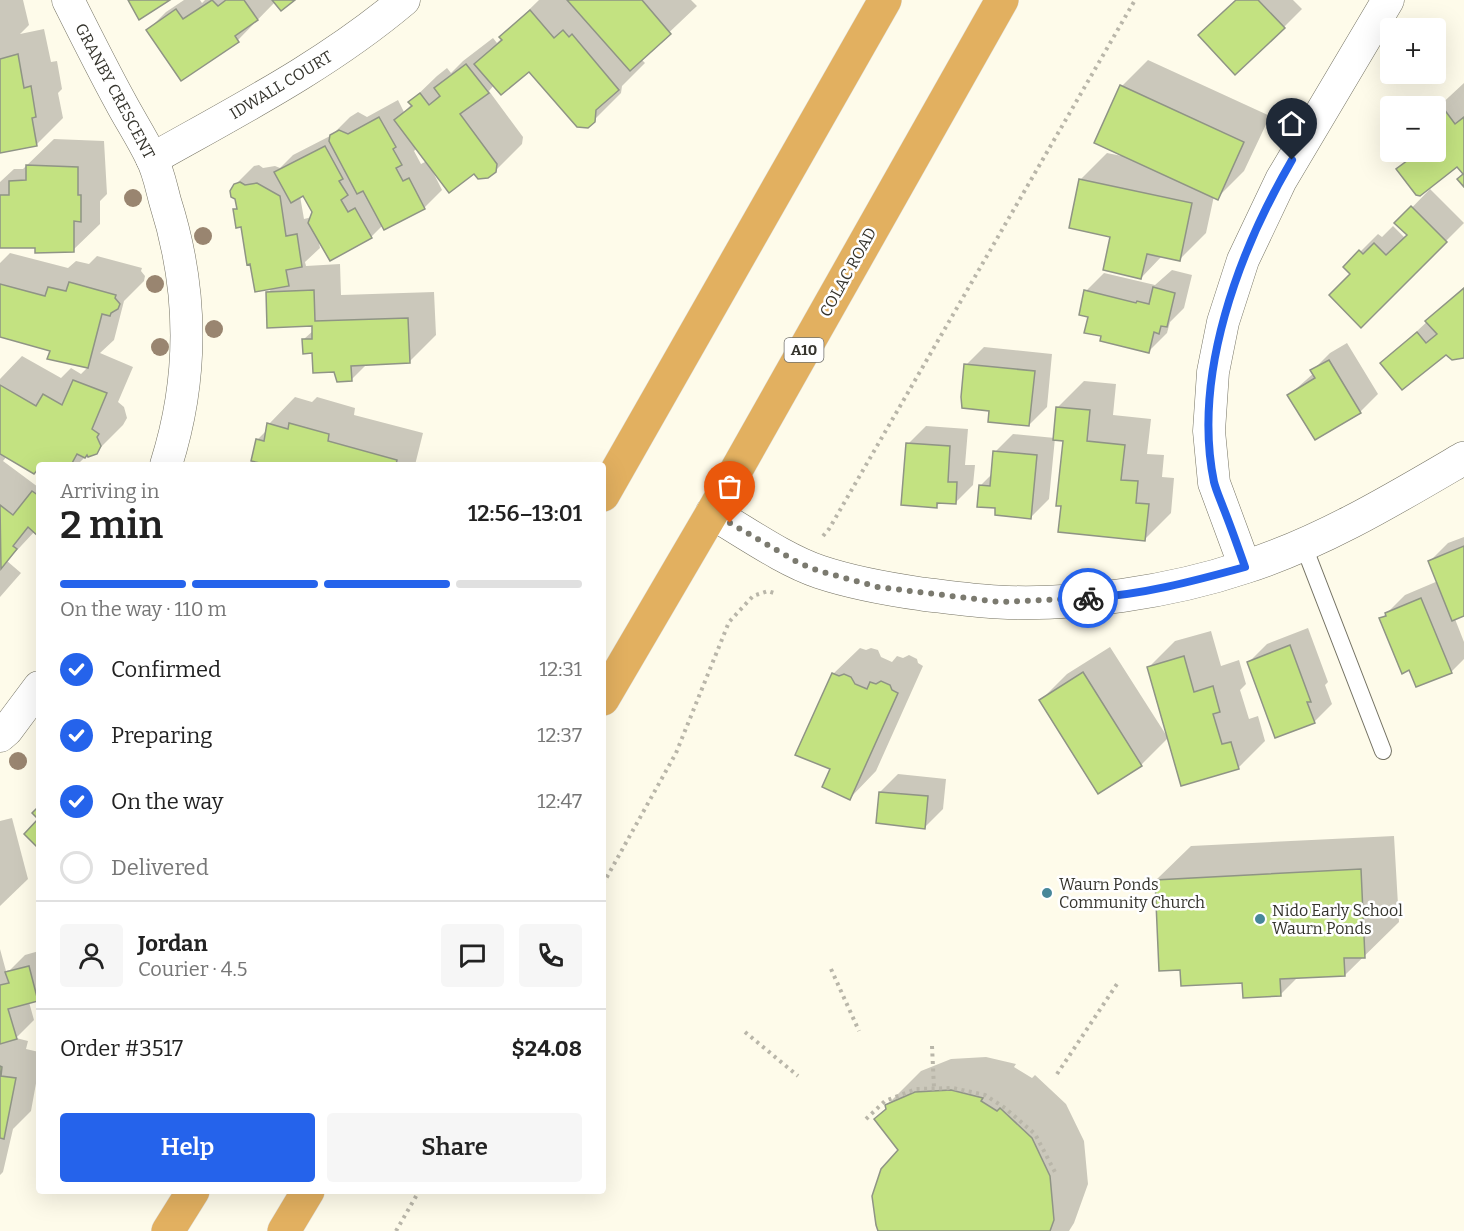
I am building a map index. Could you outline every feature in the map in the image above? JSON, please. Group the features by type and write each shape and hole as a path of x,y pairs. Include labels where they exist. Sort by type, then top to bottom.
{"highway":[{"path":"606,490 885,0"},
{"name":"COLAC ROAD","path":"606,694 712,513 1002,0"},
{"path":"168,1231 191,1194"},
{"path":"284,1231 306,1194"}],"street":[{"name":"GRANBY CRESCENT","path":"68,0 152,159 173,227 183,274 187,368 176,434 167,462"},
{"name":"IDWALL COURT","path":"152,159 268,95 315,66 404,0"},
{"path":"1245,567 1214,483 1209,431 1213,372 1223,322 1243,260 1281,180 1388,0"},
{"path":"712,513 799,563 819,571 878,587 1000,602 1044,602 1124,596 1196,581 1245,567 1303,544 1368,514 1464,458"},
{"path":"0,736 36,691"}],"lane":[{"path":"1303,544 1383,751"}],"path":[{"path":"606,879 676,753 729,622 753,596 768,591 780,595 799,563 829,529 1135,0"},
{"path":"831,969 859,1031"},
{"path":"1057,1074 1117,984"},
{"path":"745,1032 798,1076"},
{"path":"932,1046 934,1088"},
{"path":"866,1119 885,1101 916,1089 953,1088 985,1095 1005,1108 1035,1134 1056,1174"},
{"path":"396,1231 417,1194"}],"building":[{"path":"128,0 170,0 139,20"},
{"path":"212,0 218,6 226,0 244,0 258,20 235,36 239,42 181,81 146,30 176,9 183,19"},
{"path":"272,0 295,0 281,11"},
{"path":"567,0 642,0 671,34 630,71"},
{"path":"1236,0 1258,0 1285,28 1235,75 1198,35"},
{"path":"530,10 554,38 563,30 569,37 572,34 619,90 596,110 595,122 588,128 577,127 529,72 501,95 474,64 502,40 499,37"},
{"path":"18,54 24,88 31,86 36,117 32,118 37,146 0,153 0,59"},
{"path":"466,64 489,93 460,114 497,164 496,172 488,178 478,179 474,174 449,193 394,120 412,106 408,102 420,93 429,105 440,96 434,88"},
{"path":"1120,85 1244,142 1218,200 1094,143"},
{"path":"1446,112 1455,124 1464,117 1464,187 1457,179 1463,174 1457,167 1420,196 1416,195 1396,169 1405,162 1446,162"},
{"path":"379,117 396,147 393,149 402,165 396,168 403,181 409,178 425,209 384,230 363,191 357,194 329,141 330,135 339,130 348,134"},
{"path":"325,146 343,179 339,181 348,195 341,200 348,212 355,208 372,238 330,261 308,223 312,212 303,196 291,203 274,172"},
{"path":"26,165 78,167 81,222 74,221 74,252 35,253 35,248 0,248 0,195 9,195 9,181 26,180"},
{"path":"1079,179 1192,203 1180,261 1147,254 1141,279 1103,270 1110,237 1069,228"},
{"path":"240,182 245,185 257,183 280,196 286,236 297,234 302,267 286,270 289,286 255,292 250,264 247,265 241,227 236,228 233,209 237,209 230,191 234,184"},
{"path":"1411,206 1447,242 1361,328 1329,295 1350,274 1343,267 1359,250 1363,254 1374,243 1386,255 1407,235 1394,223"},
{"path":"69,282 116,295 115,298 120,304 110,316 102,314 88,368 47,359 50,351 0,337 0,284 45,296 48,287 66,291"},
{"path":"1153,287 1175,293 1167,327 1161,326 1159,334 1154,332 1149,353 1100,341 1101,336 1084,333 1088,317 1079,315 1084,290 1149,304"},
{"path":"1464,288 1464,358 1452,360 1446,355 1402,390 1380,363 1417,332 1426,343 1437,334 1425,321"},
{"path":"314,290 315,321 408,318 410,363 351,366 352,381 337,382 334,372 313,373 312,353 303,354 302,339 312,339 312,326 267,328 266,292"},
{"path":"1329,360 1361,413 1315,440 1287,395 1315,378 1310,370"},
{"path":"964,364 1035,371 1029,426 988,422 989,411 962,408"},
{"path":"73,380 107,393 92,429 99,434 97,437 101,446 97,454 88,457 87,455 85,458 77,454 73,462 36,462 34,474 0,454 0,385 36,406 43,394 62,405"},
{"path":"1056,407 1090,410 1087,441 1125,445 1121,480 1138,481 1136,503 1149,504 1145,541 1058,532 1061,506 1056,506 1063,441 1053,440"},
{"path":"267,423 288,429 289,423 329,434 328,441 397,460 397,462 251,461 256,439 264,441"},
{"path":"906,443 950,446 948,482 957,482 956,504 937,503 937,508 901,505"},
{"path":"993,451 1037,455 1031,519 995,515 995,508 977,507 979,485 990,486"},
{"path":"32,491 36,494 36,534 28,527 13,546 17,549 1,569 0,505 13,515"},
{"path":"1464,546 1464,616 1452,621 1428,561"},
{"path":"1421,598 1452,673 1416,687 1409,670 1402,674 1379,618 1386,616 1385,613"},
{"path":"1290,645 1311,702 1307,702 1315,723 1275,738 1247,662"},
{"path":"1184,656 1194,692 1213,686 1220,712 1213,714 1222,744 1231,742 1239,769 1181,786 1147,667"},
{"path":"1083,672 1142,766 1098,794 1039,700"},
{"path":"832,673 851,677 855,684 867,689 870,682 876,684 881,681 890,685 892,690 898,693 850,800 822,787 830,769 795,755"},
{"path":"879,792 928,796 925,829 876,823"},
{"path":"36,821 36,846 24,834"},
{"name":"Nido Early School Waurn Ponds","path":"1361,869 1365,958 1344,958 1345,976 1280,979 1281,996 1243,998 1242,983 1181,986 1180,970 1159,971 1155,880"},
{"path":"29,966 36,1002 8,1009 17,1039 0,1044 0,985 9,983 5,972"},
{"path":"0,1066 2,1067 1,1076 16,1078 4,1139 0,1138"},
{"path":"951,1090 983,1098 981,1101 997,1111 1000,1108 1032,1138 1050,1176 1054,1220 1050,1231 878,1231 872,1196 881,1169 898,1150 874,1119 886,1109 885,1105 915,1092"}],"way so far":[{"path":"730,523 799,563 819,571 878,587 959,599 1000,602 1044,602 1088,598"}],"place":[{"name":"Waurn Ponds Community Church","path":"1047,893"},
{"name":"Nido Early School Waurn Ponds","path":"1260,919"}],"route":[{"path":"1088,598 1124,596 1196,581 1245,567 1214,483 1209,431 1213,372 1223,322 1243,260 1292,160"}]}
